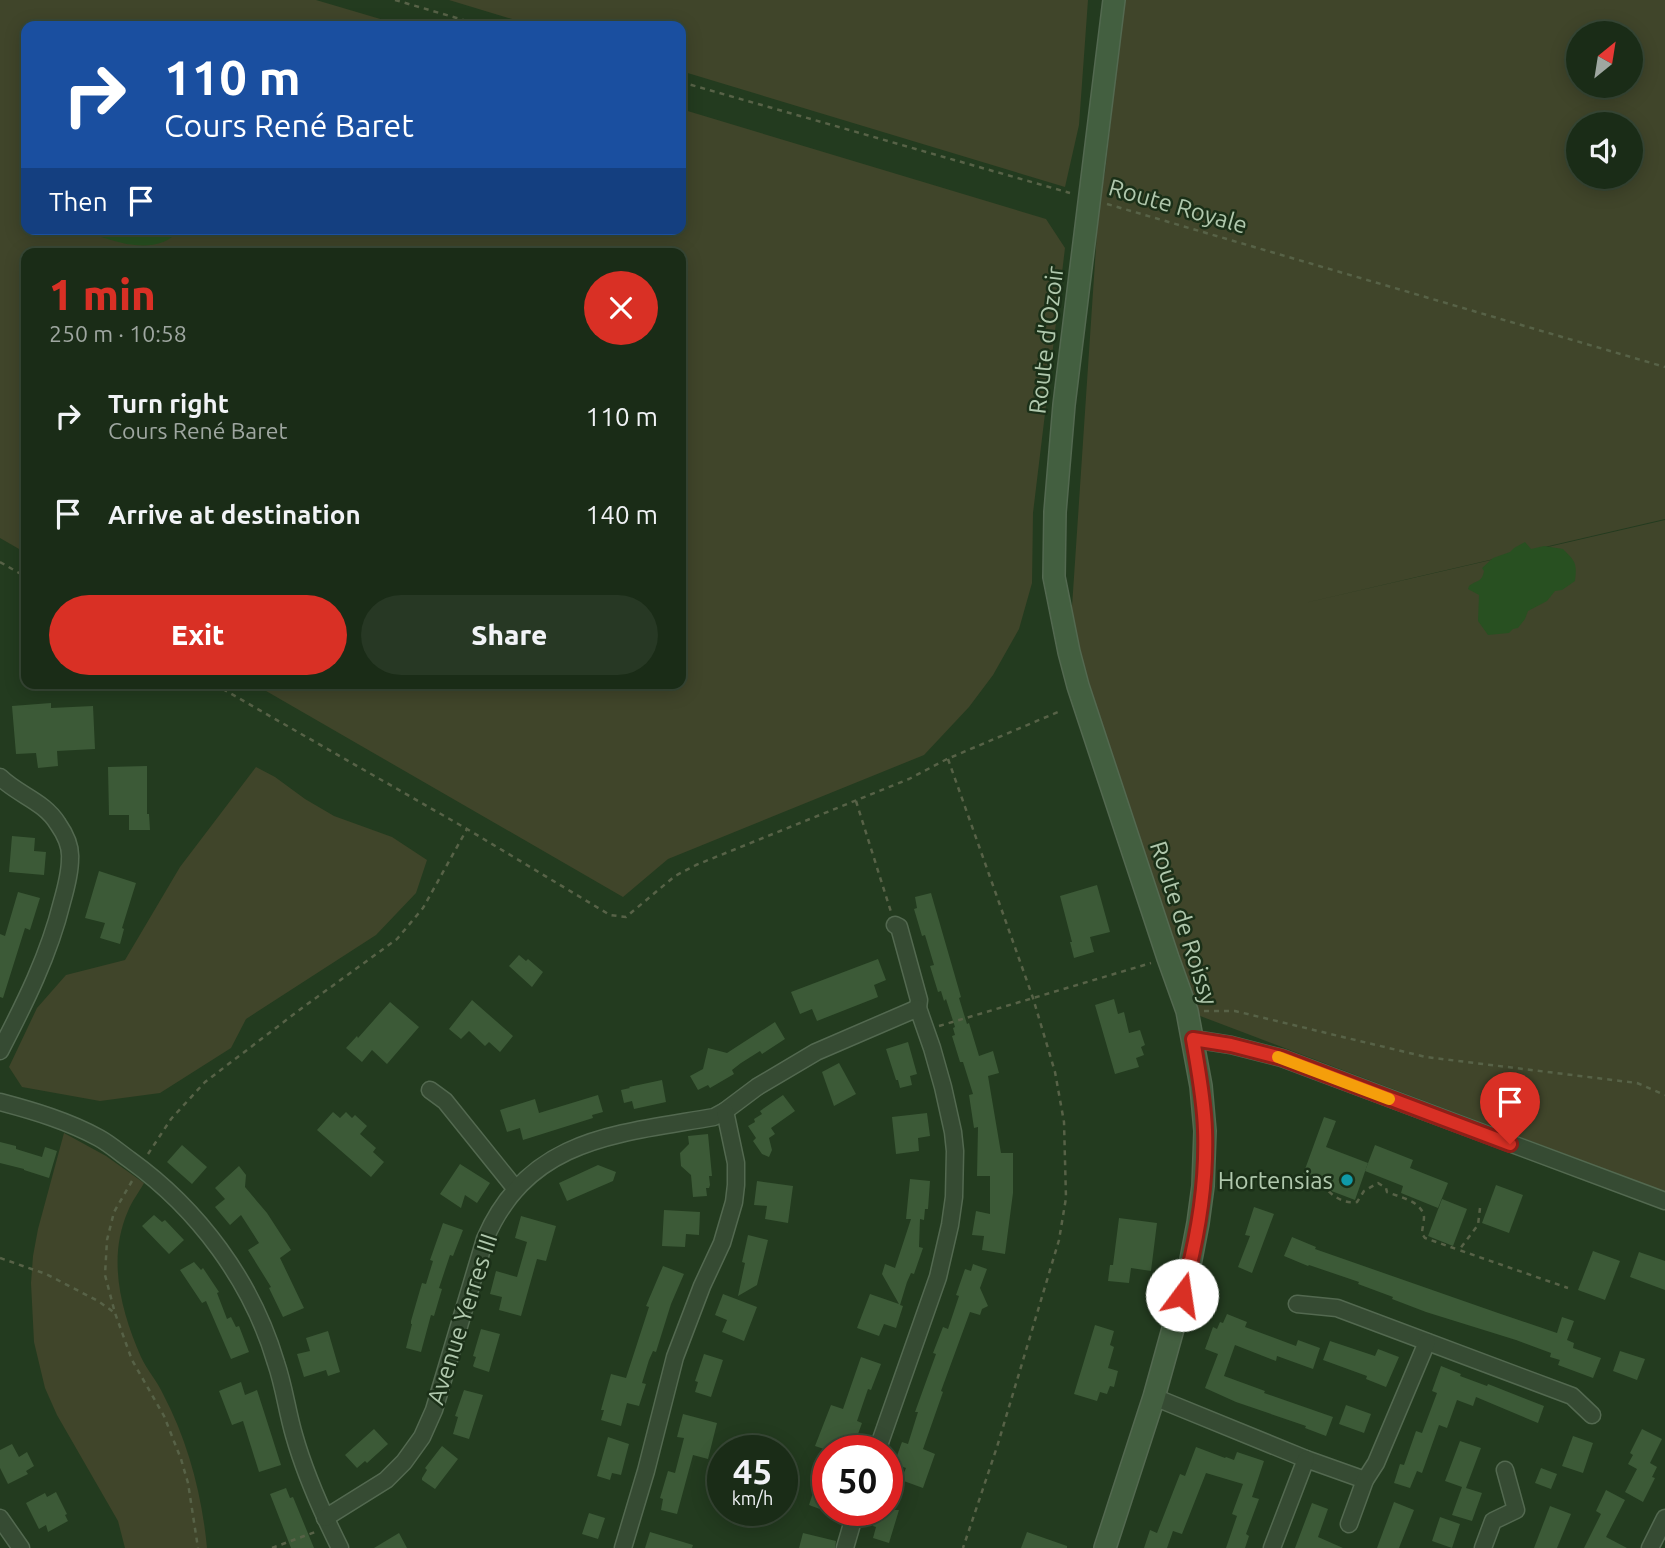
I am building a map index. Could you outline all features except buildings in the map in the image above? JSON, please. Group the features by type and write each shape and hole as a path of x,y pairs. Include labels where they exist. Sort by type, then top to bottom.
{"main road":[{"name":"Route d'Ozoir","path":"1078,686 1054,577 1055,512 1065,405 1114,0"},
{"name":"Route de Roissy","path":"1078,686 1187,1011 1201,1086 1205,1131 1203,1186 1188,1275 1154,1397 1105,1548"}],"street":[{"path":"0,777 51,814 66,840 71,859 54,932 35,981 0,1051"},
{"path":"883,1435 938,1277 954,1198 953,1132 927,1029 918,1008 919,1000 899,927 895,925"},
{"name":"Avenue Yerres III","path":"327,1522 386,1480 404,1462 422,1437 434,1410 485,1239 515,1188 554,1159 579,1145 610,1136 714,1116 816,1052 918,1008"},
{"path":"1193,1039 1282,1058 1665,1201"},
{"path":"430,1090 444,1101 515,1188"},
{"path":"0,1101 44,1113 100,1139 162,1185 209,1236 231,1265 263,1326 276,1362 304,1467 340,1548"},
{"path":"623,1548 675,1357 702,1286 722,1243 734,1202 736,1163 725,1111"},
{"path":"1297,1304 1337,1308 1572,1396 1592,1415"},
{"path":"1349,1524 1365,1480 1376,1463 1427,1342"},
{"path":"1154,1397 1365,1480"},
{"path":"1272,1548 1306,1459"},
{"path":"1483,1548 1493,1521 1516,1510 1505,1469"},
{"path":"0,1518 21,1548"},
{"path":"1650,1548 1665,1518"},
{"path":"845,1548 851,1526"}],"path":[{"path":"395,0 467,21"},
{"name":"Route Royale","path":"686,83 1665,367"},
{"path":"0,562 21,574"},
{"path":"223,689 467,829 610,915 626,917 675,876 695,865 909,779 947,759 1058,712"},
{"path":"947,759 1034,998 1055,1072 1064,1122 1066,1198 1059,1240 997,1447 963,1548"},
{"path":"855,801 895,925"},
{"path":"397,939 423,908 467,829"},
{"path":"927,1029 1168,958"},
{"path":"1187,1011 1235,1012 1426,1057 1637,1083 1665,1094"},
{"path":"1322,1184 1329,1193 1347,1203 1357,1202 1364,1191 1378,1183 1386,1188 1387,1192 1420,1208 1424,1215 1422,1234 1425,1238 1568,1288"},
{"path":"1459,1250 1478,1224 1480,1208"},
{"path":"0,1258 46,1274 115,1313"},
{"path":"272,1548 327,1522"}],"shaded area":[{"path":"0,0 316,0 387,21 21,21 21,235 686,235 686,111 1046,219 1065,248 1033,513 1032,583 1019,629 993,675 969,707 924,755 668,859 623,897 263,689 686,689 686,248 21,248 21,550 0,538"},
{"path":"449,0 1088,0 1079,125 1065,187 686,73 686,21 518,21"},
{"path":"1124,0 1665,0 1665,519 1296,605 1665,520 1665,1192 1187,1011 1069,652 1099,202 1105,172"},
{"path":"97,235 174,235 158,244 145,246 118,242"},
{"path":"1525,542 1531,549 1544,546 1563,549 1575,563 1575,581 1562,590 1555,591 1547,601 1528,611 1518,628 1509,633 1488,635 1478,621 1479,595 1468,589 1469,586 1480,579 1484,571 1482,568 1493,558 1510,552"},
{"path":"256,767 334,816 392,837 427,860 416,893 376,935 246,1019 231,1048 160,1093 100,1101 22,1087 9,1067 37,1008 66,975 125,960 180,867"},
{"path":"64,1133 106,1156 144,1183 130,1207 122,1229 118,1248 119,1285 128,1322 141,1357 161,1389 187,1449 202,1508 207,1548 125,1548 118,1521 57,1415 45,1388 34,1342 31,1283 33,1256"}],"slow traffic":[{"path":"1278,1057 1389,1099"}],"place":[{"name":"Hortensias","path":"1347,1180"}],"route":[{"path":"1182,1295 1188,1275 1203,1186 1205,1131 1193,1039 1282,1058 1510,1144"}]}
